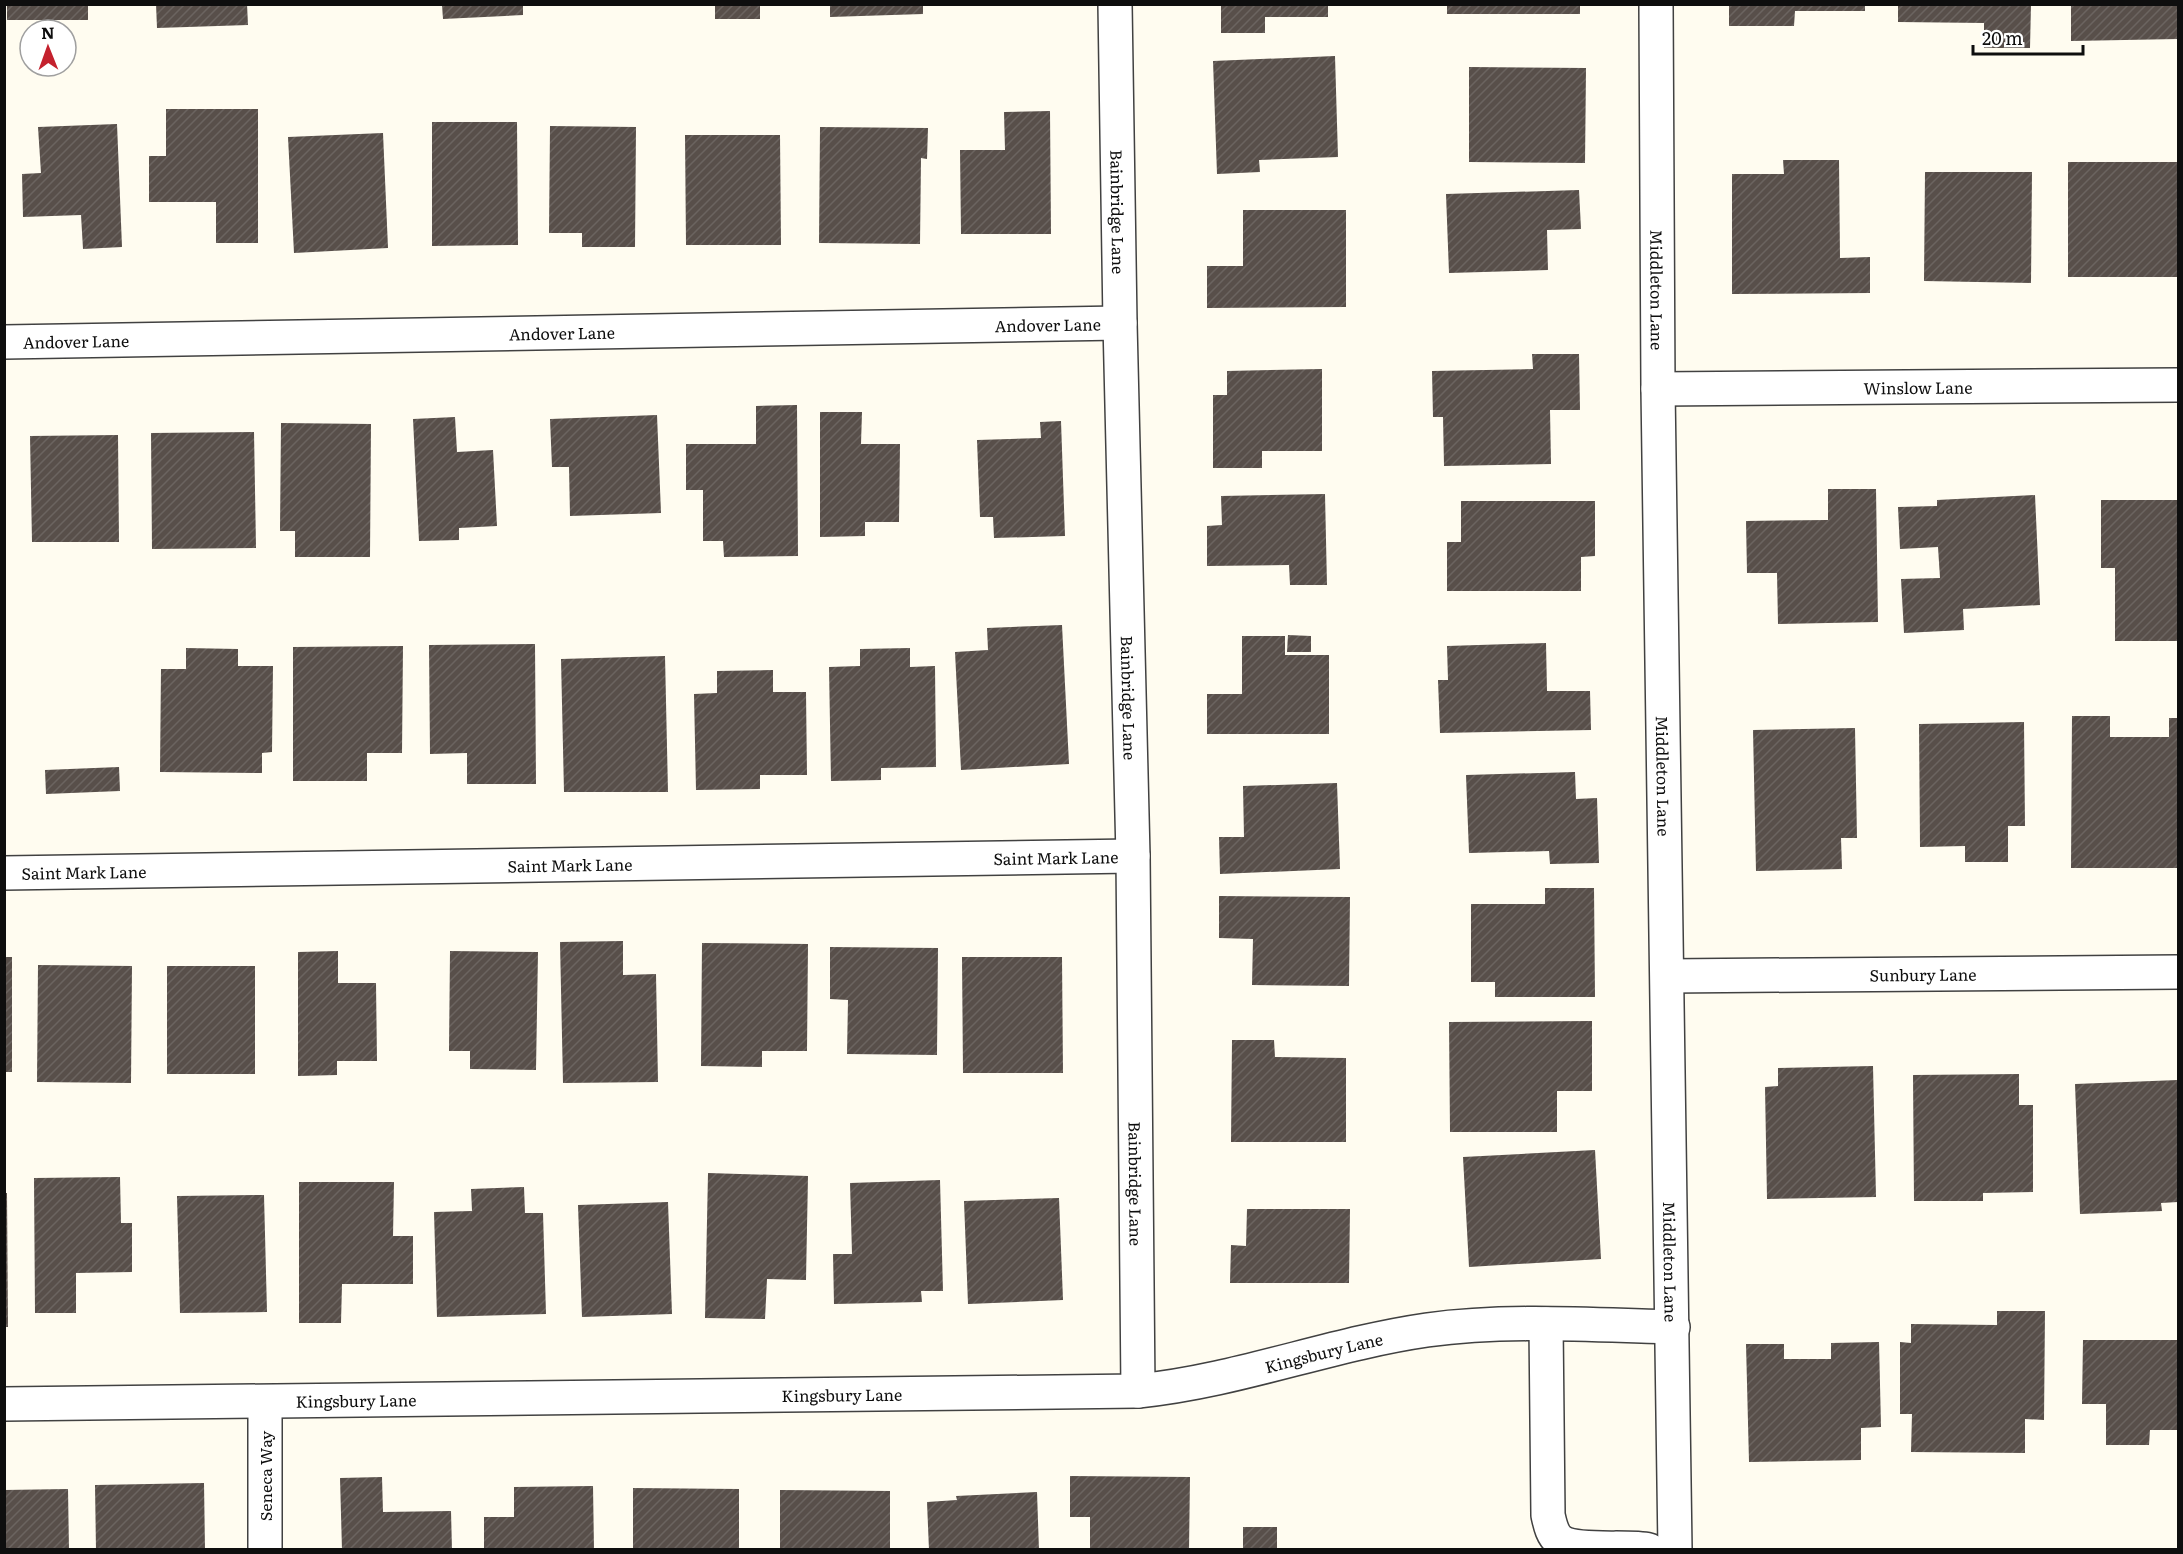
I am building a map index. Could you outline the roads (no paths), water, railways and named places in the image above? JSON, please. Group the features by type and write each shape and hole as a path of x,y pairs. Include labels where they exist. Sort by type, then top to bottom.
{"street":[{"name":"Bainbridge Lane","path":"1115,4 1133,856 1138,1391"},
{"name":"Middleton Lane","path":"1656,4 1658,388 1675,1550"},
{"name":"Andover Lane","path":"4,342 1120,323"},
{"name":"Winslow Lane","path":"1658,388 2178,385"},
{"name":"Saint Mark Lane","path":"4,873 1133,856"},
{"name":"Sunbury Lane","path":"1668,976 2178,972"},
{"name":"Kingsbury Lane","path":"4,1404 1138,1391 1215,1380 1427,1330 1546,1324 1673,1327"},
{"path":"1546,1324 1548,1515 1552,1530 1560,1541 1578,1547 1632,1546 1649,1550"},
{"name":"Seneca Way","path":"265,1402 265,1550"}]}
